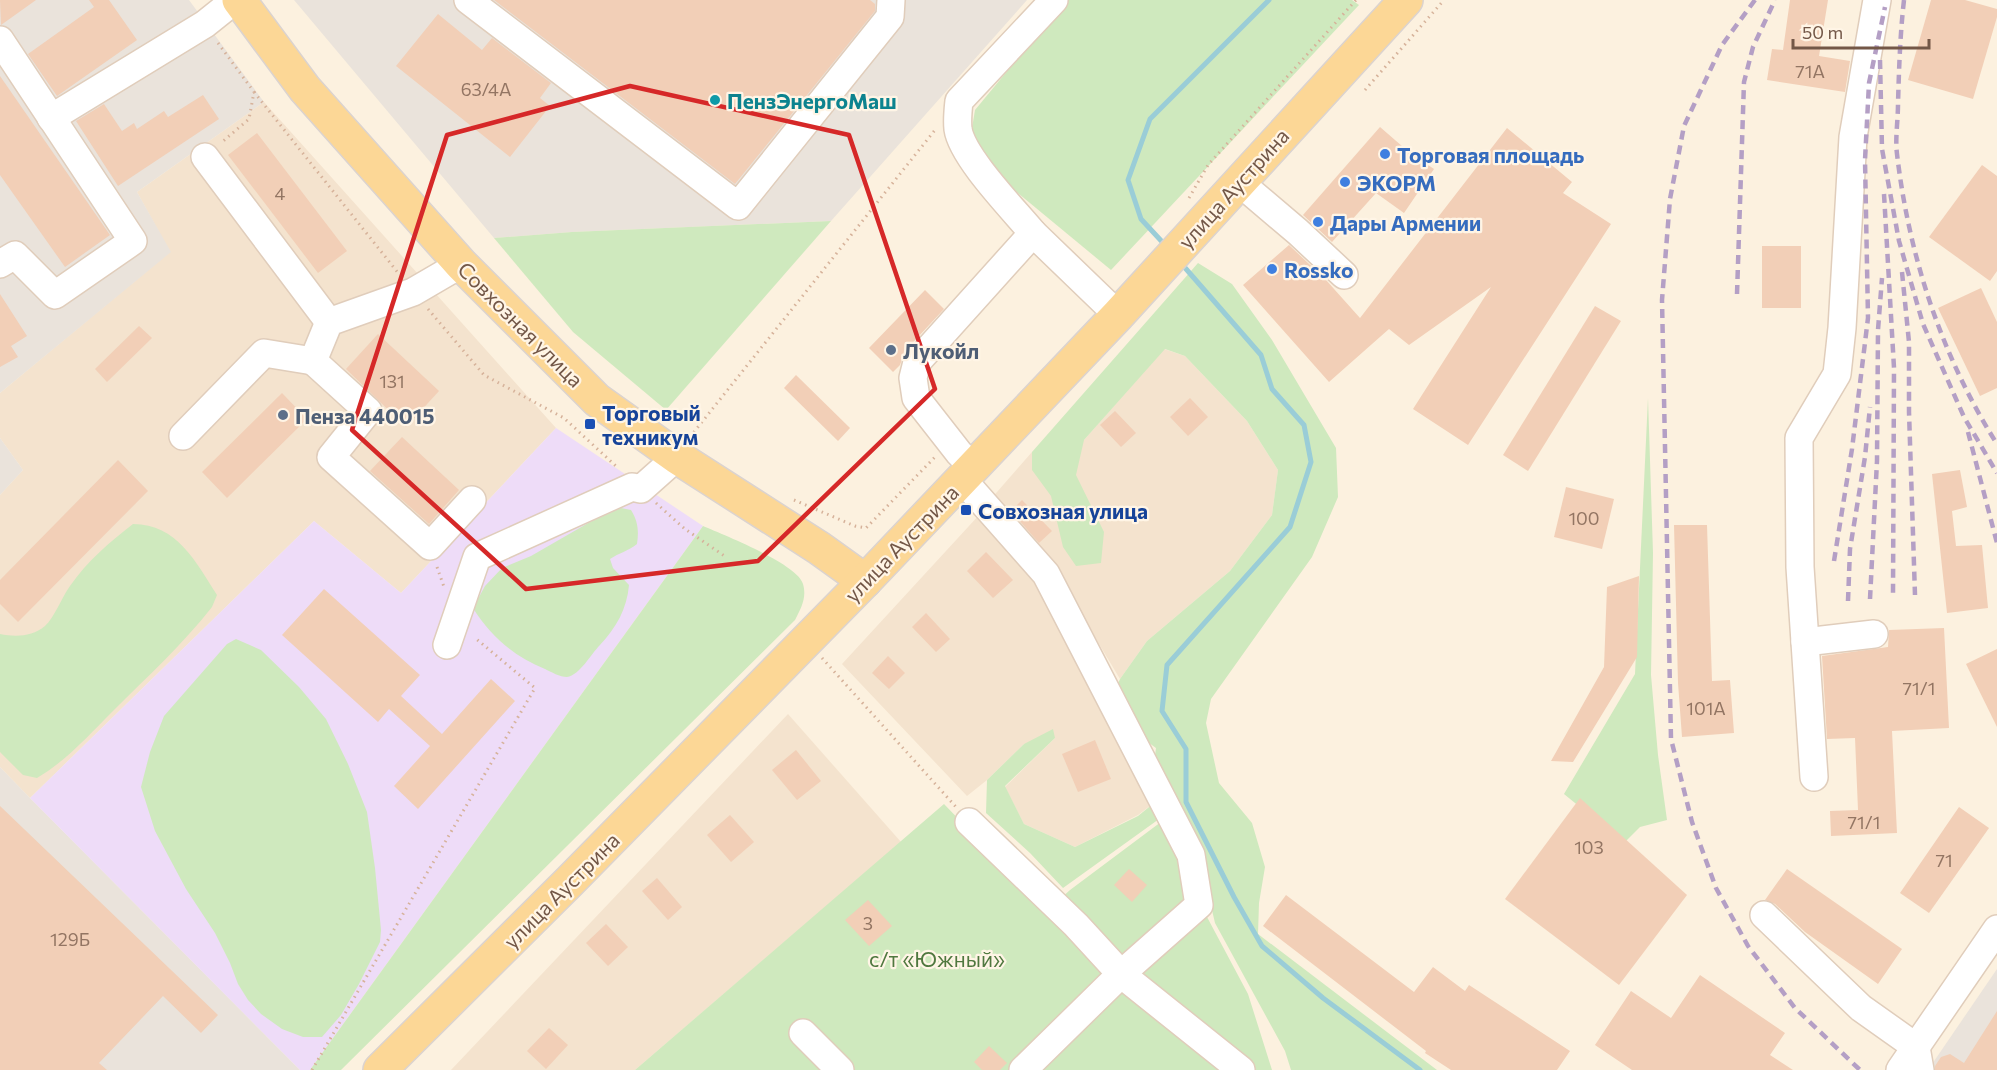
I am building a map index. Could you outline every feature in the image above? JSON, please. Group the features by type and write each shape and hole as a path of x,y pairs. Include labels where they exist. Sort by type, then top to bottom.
{"main road":[{"name":"Совхозная улица","path":"237,0 306,89 461,264 597,400 682,449 866,581"},
{"name":"улица Аустрина","path":"380,1070 866,581 965,466 1118,315 1174,254 1393,4"}],"street":[{"path":"51,118 205,24 237,0"},
{"path":"468,0 738,207 890,17 891,0"},
{"path":"1054,0 958,101 958,131 979,169 1033,233 1118,315"},
{"path":"1814,777 1800,567 1799,438 1837,374 1842,328 1853,137 1877,0"},
{"path":"0,40 133,241 55,295 15,255 0,264"},
{"path":"205,157 329,322"},
{"path":"1239,182 1344,275"},
{"path":"1023,1070 1121,974 1199,905 1191,855 1046,574 916,398 913,378 916,362 1033,233"},
{"path":"313,361 329,322 413,292 461,264"},
{"path":"183,436 264,353 313,361 368,411 331,457 430,546 472,500"},
{"path":"451,633 477,557 632,487 641,489 682,449"},
{"path":"1805,642 1874,634"},
{"path":"969,822 1068,918 1121,974 1241,1070"},
{"path":"1764,915 1861,1008 1918,1058"},
{"path":"1900,1070 1918,1058 1997,929"},
{"path":"802,1033 840,1070"}],"path":[{"path":"1187,202 1208,165 1356,0"},
{"path":"1365,90 1444,0"},
{"path":"205,24 254,92 413,292 484,375 564,418 685,529 726,556"},
{"path":"205,157 249,118 254,92"},
{"path":"682,449 958,101"},
{"path":"789,498 855,526 866,528 938,454 965,466"},
{"path":"312,1070 535,688 451,633 430,546"},
{"path":"805,642 969,822"}],"highlighted area":[{"path":"630,86 849,135 935,389 758,561 526,589 352,430 447,135"}],"shaded area":[{"path":"0,0 189,0 264,102 137,192 171,252 0,393"},
{"path":"294,0 1027,0 831,221 572,232 494,238"},
{"path":"264,102 556,428 401,593 314,521 30,798 0,767 0,495 23,470 0,438 0,393 170,252 137,192"},
{"path":"1164,349 1185,356 1247,421 1278,470 1272,515 1230,571 1147,641 1120,679 1056,572 990,500 1032,452 1084,440"},
{"path":"556,428 703,526 310,1070 300,1070 30,798 314,521 401,593"},
{"path":"0,438 23,470 0,495"},
{"path":"980,514 1038,578 1154,803 1138,815 1075,847 1024,824 1005,787 1055,738 1024,744 967,796 842,664"},
{"path":"788,714 901,842 635,1070 451,1070"},
{"path":"0,767 30,798 300,1070 0,1070"},
{"path":"1997,969 1997,1070 1928,1070"}],"green space":[{"path":"1066,0 1352,0 1359,5 1111,270 968,152 975,110"},
{"path":"831,221 666,410 573,332 494,238 572,232"},
{"path":"1198,263 1232,284 1272,340 1336,448 1338,497 1312,557 1211,699 1206,723 1219,783 1252,823 1265,867 1259,903 1258,934 1437,1070 1291,1070 1285,1051 1215,923 1200,859 1173,809 1063,888 1030,853 986,813 987,780 1024,744 1053,729 1055,738 1005,786 1024,824 1075,847 1138,816 1154,803 1152,779 1156,748 1130,729 1109,704 1120,679 1147,641 1230,571 1272,515 1278,470 1247,421 1185,356 1165,349 1084,440 1076,475 1104,532 1101,563 1076,566 1063,547 1051,496 1032,470 1032,452"},
{"path":"1648,398 1653,553 1651,675 1658,755 1667,820 1640,827 1624,843 1564,794 1635,674"},
{"path":"621,508 631,510 635,518 638,530 637,544 610,559 613,568 629,585 623,610 606,639 585,664 567,677 553,673 513,652 487,628 473,608 485,586 502,568 531,556 590,522"},
{"path":"133,524 162,530 184,547 217,595 212,607 164,660 67,756 37,778 23,775 0,752 0,634 23,635 40,630 45,626 84,568"},
{"path":"703,526 775,559 798,576 803,584 804,594 803,603 795,620 341,1070 310,1070"},
{"path":"236,639 261,650 299,687 326,719 348,764 367,812 375,868 381,930 380,942 341,1015 322,1037 303,1037 282,1029 261,1014 248,1000 238,984 215,933 186,889 155,831 141,787 150,752 164,716 227,644"},
{"name":"с/т «Южный»","path":"944,804 1047,911 1070,890 1173,813 1198,860 1207,917 1248,994 1272,1070 635,1070"}],"building":[{"path":"0,0 36,0 1,25"},
{"path":"89,0 109,0 137,40 57,96 28,54 94,7"},
{"name":"ПензЭнергоМаш","path":"494,0 870,0 875,4 875,11 735,184"},
{"path":"1790,0 1828,0 1819,56 1850,61 1845,92 1767,80 1772,49 1783,50"},
{"path":"1931,0 1965,0 1997,9 1997,17 1973,99 1908,80"},
{"path":"438,14 482,50 492,38 551,83 540,98 550,106 510,157 396,66"},
{"path":"0,76 110,235 65,267 0,175"},
{"path":"203,95 219,119 118,186 76,121 104,104 122,131 134,123 137,129 164,111 168,117"},
{"path":"1380,127 1410,153 1434,169 1404,213 1376,193 1332,242 1303,215"},
{"path":"1507,128 1572,182 1563,193 1611,224 1468,445 1413,409 1491,287 1409,345 1389,329 1329,382 1243,285 1289,245 1326,280 1360,318"},
{"path":"257,133 347,251 318,273 228,155"},
{"path":"1982,165 1997,176 1997,271 1990,281 1929,237"},
{"path":"1762,246 1801,246 1801,308 1762,308"},
{"path":"1981,288 1997,322 1997,388 1980,396 1938,308"},
{"path":"925,290 944,309 905,351 900,365 893,372 869,348"},
{"path":"0,294 27,336 11,346 18,357 0,367"},
{"path":"1595,306 1621,321 1528,471 1503,455"},
{"path":"139,326 152,338 107,382 95,369"},
{"path":"378,334 439,391 406,427 346,369"},
{"path":"796,375 850,428 838,441 784,388"},
{"path":"282,393 307,419 227,498 202,472"},
{"path":"1190,398 1208,417 1188,436 1170,417"},
{"path":"1115,411 1136,433 1121,447 1100,425"},
{"path":"402,437 459,490 429,524 370,471"},
{"path":"118,460 148,491 18,622 0,604 0,580"},
{"path":"1960,470 1967,507 1952,511 1956,546 1982,545 1988,608 1947,613 1932,474"},
{"path":"1566,487 1614,499 1602,549 1554,537"},
{"path":"1022,500 1052,531 1039,543 1011,511"},
{"path":"1674,525 1707,525 1712,681 1730,680 1734,733 1682,737 1678,683"},
{"path":"986,552 1013,580 993,598 967,571"},
{"path":"1639,576 1637,657 1573,762 1551,761 1604,667 1607,587"},
{"path":"324,589 420,675 401,696 442,734 491,679 515,701 418,809 394,786 430,746 389,709 378,722 282,635"},
{"path":"926,613 950,639 936,652 912,627"},
{"path":"1944,628 1949,728 1892,731 1897,833 1831,836 1830,811 1858,810 1855,738 1827,739 1822,656 1888,647 1889,630"},
{"path":"1997,649 1997,727 1966,664"},
{"path":"888,656 905,673 889,689 872,673"},
{"path":"1095,740 1111,779 1078,792 1062,754"},
{"path":"796,750 821,781 797,800 772,770"},
{"path":"1580,798 1687,895 1619,985 1505,899"},
{"path":"0,806 218,1015 201,1033 163,996 99,1063 107,1070 0,1070"},
{"path":"1959,807 1989,828 1929,913 1900,893"},
{"path":"730,815 754,842 731,862 707,835"},
{"path":"1129,869 1147,885 1132,902 1114,885"},
{"path":"1787,869 1902,949 1878,984 1805,932 1775,904 1765,900"},
{"path":"657,878 682,907 668,920 642,891"},
{"path":"1286,895 1414,992 1433,967 1465,991 1469,985 1570,1051 1557,1070 1451,1070 1425,1053 1426,1051 1263,926"},
{"path":"868,900 892,926 869,946 845,920"},
{"path":"606,924 628,947 608,966 586,943"},
{"path":"1700,975 1785,1033 1770,1055 1793,1070 1632,1070 1595,1045 1631,991 1671,1018"},
{"path":"1997,1011 1997,1070 1935,1070 1941,1057 1950,1054 1964,1063"},
{"path":"549,1028 568,1045 546,1069 527,1051"},
{"path":"989,1046 1007,1063 1000,1070 982,1070 974,1062"}],"waterway":[{"path":"1166,246 1141,219 1128,180 1150,119 1269,0"},
{"path":"1180,262 1261,355 1272,389 1304,425 1311,462 1290,527 1167,665 1162,711 1186,749 1186,802 1234,897 1262,946 1323,998 1420,1070"}],"railway":[{"path":"1755,0 1722,45 1684,126 1670,199 1662,300 1671,739 1692,822 1716,888 1748,946 1795,1008 1860,1070"},
{"path":"1737,294 1744,82 1753,47 1775,0"},
{"path":"1904,0 1896,148 1910,231 1919,268 1944,341 1977,411 1997,444"},
{"path":"1834,561 1852,449 1868,318 1865,160 1869,83 1885,7"},
{"path":"1880,60 1882,149 1899,241 1923,324 1964,417 1997,473"},
{"path":"1884,194 1894,368 1893,597"},
{"path":"1902,272 1909,342 1915,595"},
{"path":"1870,599 1877,461 1878,330 1882,278"},
{"path":"1848,601 1850,549 1865,457 1870,407"},
{"path":"1968,432 1997,543"}],"place":[{"name":"ПензЭнергоМаш","path":"715,100"},
{"name":"Торговая площадь","path":"1385,154"},
{"name":"ЭКОРМ","path":"1345,182"},
{"name":"Дары Армении","path":"1318,222"},
{"name":"Rossko","path":"1272,269"},
{"name":"Лукойл","path":"891,350"},
{"name":"Пенза 440015","path":"283,415"},
{"name":"Торговый техникум","path":"590,424"},
{"name":"Совхозная улица","path":"966,510"}]}
